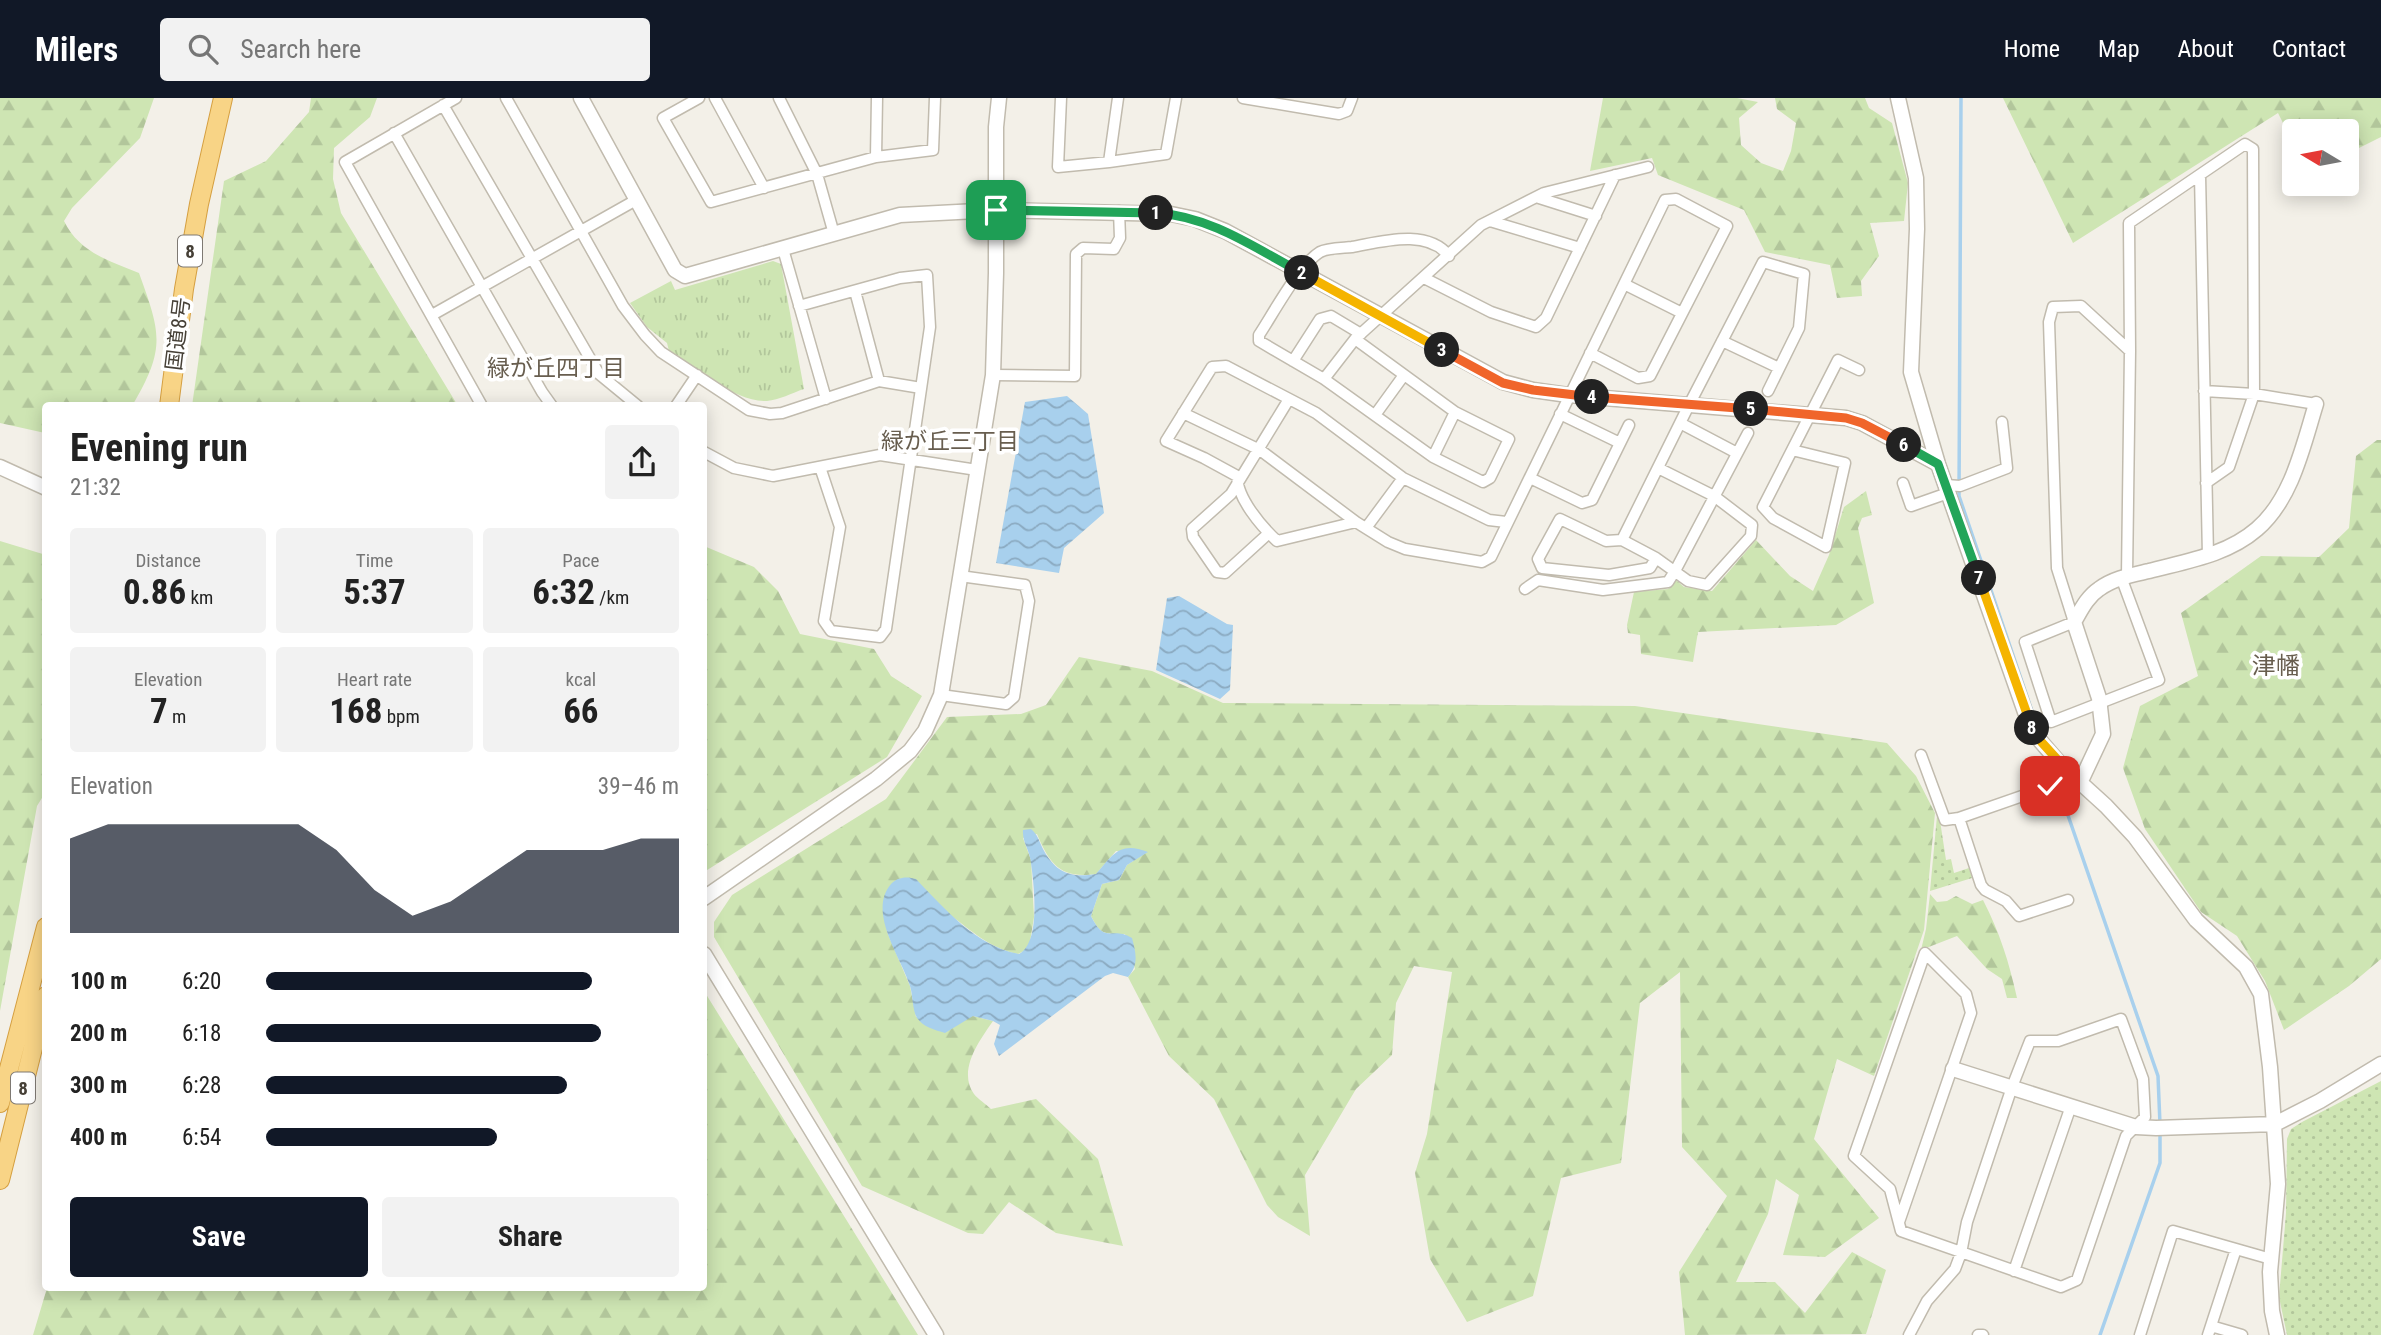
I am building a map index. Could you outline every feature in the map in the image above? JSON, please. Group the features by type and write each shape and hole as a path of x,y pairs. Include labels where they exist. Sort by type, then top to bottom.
{"highway":[{"name":"国道8号","path":"170,402 198,204 223,98"},
{"name":"8","path":"0,1103 42,942"},
{"name":"8","path":"0,1180 42,1012"}],"street":[{"path":"456,98 345,162 480,402"},
{"path":"506,98 623,306 661,352 750,410 770,414 782,414 879,381 921,388"},
{"path":"581,98 675,270 685,276 900,215 996,210 1171,214 1195,219 1225,231 1503,383 1568,395 1846,418 1862,423 1938,464"},
{"path":"699,98 663,118 711,202 876,157 933,150 935,98"},
{"path":"715,98 764,188"},
{"path":"779,98 817,174 834,234"},
{"path":"876,157 877,98"},
{"path":"707,896 876,779 911,751 925,731 941,695 993,375 996,127 999,98"},
{"path":"1060,98 1058,167 1166,154 1176,98"},
{"path":"1109,162 1118,98"},
{"path":"1243,98 1291,102 1339,114 1347,111 1352,98"},
{"path":"1898,98 1916,178 1917,229 1911,372 1938,464 1953,487 2036,736 2067,782 2135,837 2196,920 2246,967 2261,994 2267,1028 2278,1184 2271,1259 2272,1311 2277,1335"},
{"path":"443,105 599,374 633,402"},
{"path":"394,133 549,402"},
{"path":"2204,391 2254,394 2316,404 2297,464 2281,499 2258,528 2230,547 2208,556 2124,577 2099,588 2086,600 2074,622 2025,642 2051,722 2159,680 2124,577 2130,351 2129,223 2245,144 2253,149 2254,394 2229,467 2206,482"},
{"path":"1324,379 1358,337 1480,225 1536,197 1648,167"},
{"path":"1424,278 1491,312 1536,327 1546,318 1615,175"},
{"path":"2200,175 2208,556"},
{"path":"1536,197 1596,216"},
{"path":"1183,413 1259,450 1388,542 1405,549 1482,562 1491,557 1506,522 1665,200 1676,199 1727,226 1650,376 1638,377 1590,353"},
{"path":"432,315 636,200"},
{"path":"993,375 1075,376 1076,254 1083,248 1114,249 1121,238 1119,211"},
{"path":"1490,221 1580,248"},
{"path":"1293,361 1320,319 1331,316 1455,412 1509,439 1490,478 1483,482 1433,457 1324,379 1293,361 1259,341 1259,335 1300,272 1321,251 1403,239 1429,242 1444,248 1449,256"},
{"path":"783,249 826,399"},
{"path":"1622,540 1763,262 1804,274 1799,328 1768,391"},
{"path":"799,306 900,278 927,275 930,327 886,629 880,637 831,631 824,621 840,527 820,467"},
{"path":"1624,284 1682,313"},
{"path":"855,291 879,381"},
{"path":"1922,755 1945,820 1959,818 2067,782 2104,734 2100,702 2057,568 2049,321 2053,307 2081,306 2130,351"},
{"path":"1722,341 1779,368"},
{"path":"1793,450 1845,463 1826,547 1773,518 1763,507 1838,360 1859,370"},
{"path":"1403,478 1361,525 1277,541 1243,497 1237,476 1166,441 1212,366 1226,366 1316,413 1403,478 1489,520 1506,522"},
{"path":"679,402 697,375"},
{"path":"1375,415 1405,375"},
{"path":"1269,533 1225,573 1217,572 1192,537 1192,529 1231,494 1289,399"},
{"path":"1433,457 1455,412"},
{"path":"1560,414 1620,443"},
{"path":"1903,483 1911,506 1953,487 2007,468 2002,422"},
{"path":"1680,423 1737,453"},
{"path":"1530,478 1582,503 1592,500 1629,425"},
{"path":"1525,589 1538,580 1603,590 1668,582 1748,433"},
{"path":"707,454 734,468 773,476 880,455 977,470"},
{"path":"0,467 42,486"},
{"path":"1656,558 1650,568 1609,575 1542,568 1538,559 1560,519 1606,541 1622,540 1656,558 1688,581 1707,585 1751,536 1752,525 1714,496 1658,468"},
{"path":"941,695 1006,704 1014,697 1029,601 1025,585 960,576"},
{"path":"1959,818 1981,885 2006,901 2019,916 2068,900"},
{"path":"1899,1222 1971,1013 1966,994 1925,953 1854,1156 1890,1189 1901,1231 1961,1253 2061,1287 2077,1280 2126,1136 2145,1117 2143,1079 2121,1019 2058,1041 2030,1041 1967,1222 1961,1253 1955,1269 1927,1301 1909,1335"},
{"path":"707,959 936,1335"},
{"path":"1953,1069 2136,1127 2163,1127 2275,1124 2320,1101 2381,1064"},
{"path":"2014,1271 2071,1106"},
{"path":"2140,1335 2174,1231 2271,1259"},
{"path":"2236,1249 2209,1330 2242,1335"}],"green space":[{"path":"0,98 154,98 140,138 72,208 64,221 70,232 86,248 139,273 152,311 156,341 151,369 143,386 134,402 42,402 42,432 0,423"},
{"path":"311,98 377,98 370,117 334,148 333,179 341,213 456,402 193,402 224,181 266,161 309,112"},
{"path":"1603,98 1737,98 1758,102 1739,118 1741,145 1761,163 1783,171 1791,151 1796,123 1777,109 1775,98 1865,98 1869,108 1892,123 1908,183 1904,221 1870,223 1879,256 1861,281 1862,296 1837,298 1830,265 1765,252 1744,210 1658,175 1652,158 1590,171"},
{"path":"2003,98 2381,98 2381,137 2359,148 2359,119 2282,121 2278,113 2073,243"},
{"path":"773,261 781,264 804,389 776,399 755,400 742,396 703,375 669,351 667,343 647,327 630,303 671,281 675,290"},
{"path":"2377,440 2381,440 2381,959 2349,986 2284,1030 2265,981 2237,936 2201,912 2145,829 2123,768 2140,706 2198,676 2181,613 2261,556 2319,557 2349,528 2356,456"},
{"path":"1866,491 1872,515 1862,518 1858,528 1874,603 1836,625 1698,632 1693,662 1641,654 1640,635 1628,633 1627,625 1634,592 1668,589 1676,580 1684,587 1712,591 1756,540 1790,576 1813,591 1829,555 1844,507"},
{"path":"0,541 42,554 42,798 37,806 0,1011"},
{"path":"707,547 754,567 778,591 800,634 874,649 891,676 922,696 887,757 707,870"},
{"path":"1079,657 1152,671 1223,703 1635,706 1887,743 1916,776 1935,813 1924,930 1874,1076 1837,1059 1814,1139 1879,1218 1825,1257 1783,1255 1799,1195 1776,1179 1768,1214 1736,1282 1775,1282 1805,1313 1852,1252 1886,1270 1866,1334 1685,1335 1679,1272 1727,1196 1682,1147 1680,972 1640,1003 1621,1163 1561,1178 1533,1296 1467,1322 1430,1259 1415,1173 1427,1134 1452,972 1414,966 1396,1003 1392,1055 1356,1089 1305,1175 1310,1236 1278,1217 1267,1205 1214,1099 1169,1056 1128,977 1135,969 1125,934 1104,932 1097,927 1091,916 1102,884 1119,880 1127,865 1147,852 1116,851 1096,874 1074,874 1065,872 1052,862 1037,834 1023,838 1031,860 1034,917 1026,950 1018,954 999,948 950,915 887,932 910,986 916,1017 973,1016 993,1021 969,1065 969,1085 974,1094 991,1109 1036,1099 1098,1159 1123,1246 1056,1233 1009,1202 983,1234 968,1233 862,1186 714,937 714,922 732,895 886,799 947,717 1021,714 1046,705"},
{"path":"1939,814 1946,860 1951,859 1954,873 1969,868 1972,878 1930,891 1937,816"},
{"path":"1930,894 1937,902 1956,896 1972,904 1983,900 2003,948 2017,998 2007,998 2002,979 1987,969 1957,936 1921,950"},
{"path":"707,996 918,1335 33,1335 46,1291 707,1291"},
{"path":"2381,1081 2381,1335 2287,1335 2279,1297 2286,1213 2287,1139 2291,1129 2302,1122"}],"water":[{"path":"1067,396 1088,414 1104,513 1064,548 1059,573 996,563 1025,402"},
{"path":"1179,596 1233,625 1230,690 1220,699 1156,670 1167,598"},
{"path":"1031,829 1053,864 1071,874 1096,874 1112,856 1123,849 1148,852 1127,865 1119,880 1102,884 1091,916 1105,933 1119,933 1132,938 1135,963 1128,977 1113,973 1105,976 999,1056 994,1044 1000,1025 993,1021 973,1016 945,1033 926,1026 917,1018 910,986 888,935 883,908 885,895 893,882 902,878 916,879 975,935 1003,950 1019,954 1031,938 1033,926 1032,873 1023,834 1023,830"}],"waterway":[{"path":"1961,98 1959,496 2033,714"},
{"path":"2045,757 2062,798 2158,1076 2160,1124"},
{"path":"2100,1335 2160,1163 2160,1132"}],"district":[{"name":"緑が丘四丁目","path":"556,368"},
{"name":"緑が丘三丁目","path":"950,441"},
{"name":"津幡","path":"2276,666"}],"route":[{"path":"996,210 1131,212 1171,214 1195,219 1225,231 1503,383 1568,395 1846,418 1862,423 1938,464 2025,712 2036,736 2074,778 2050,786"}]}
